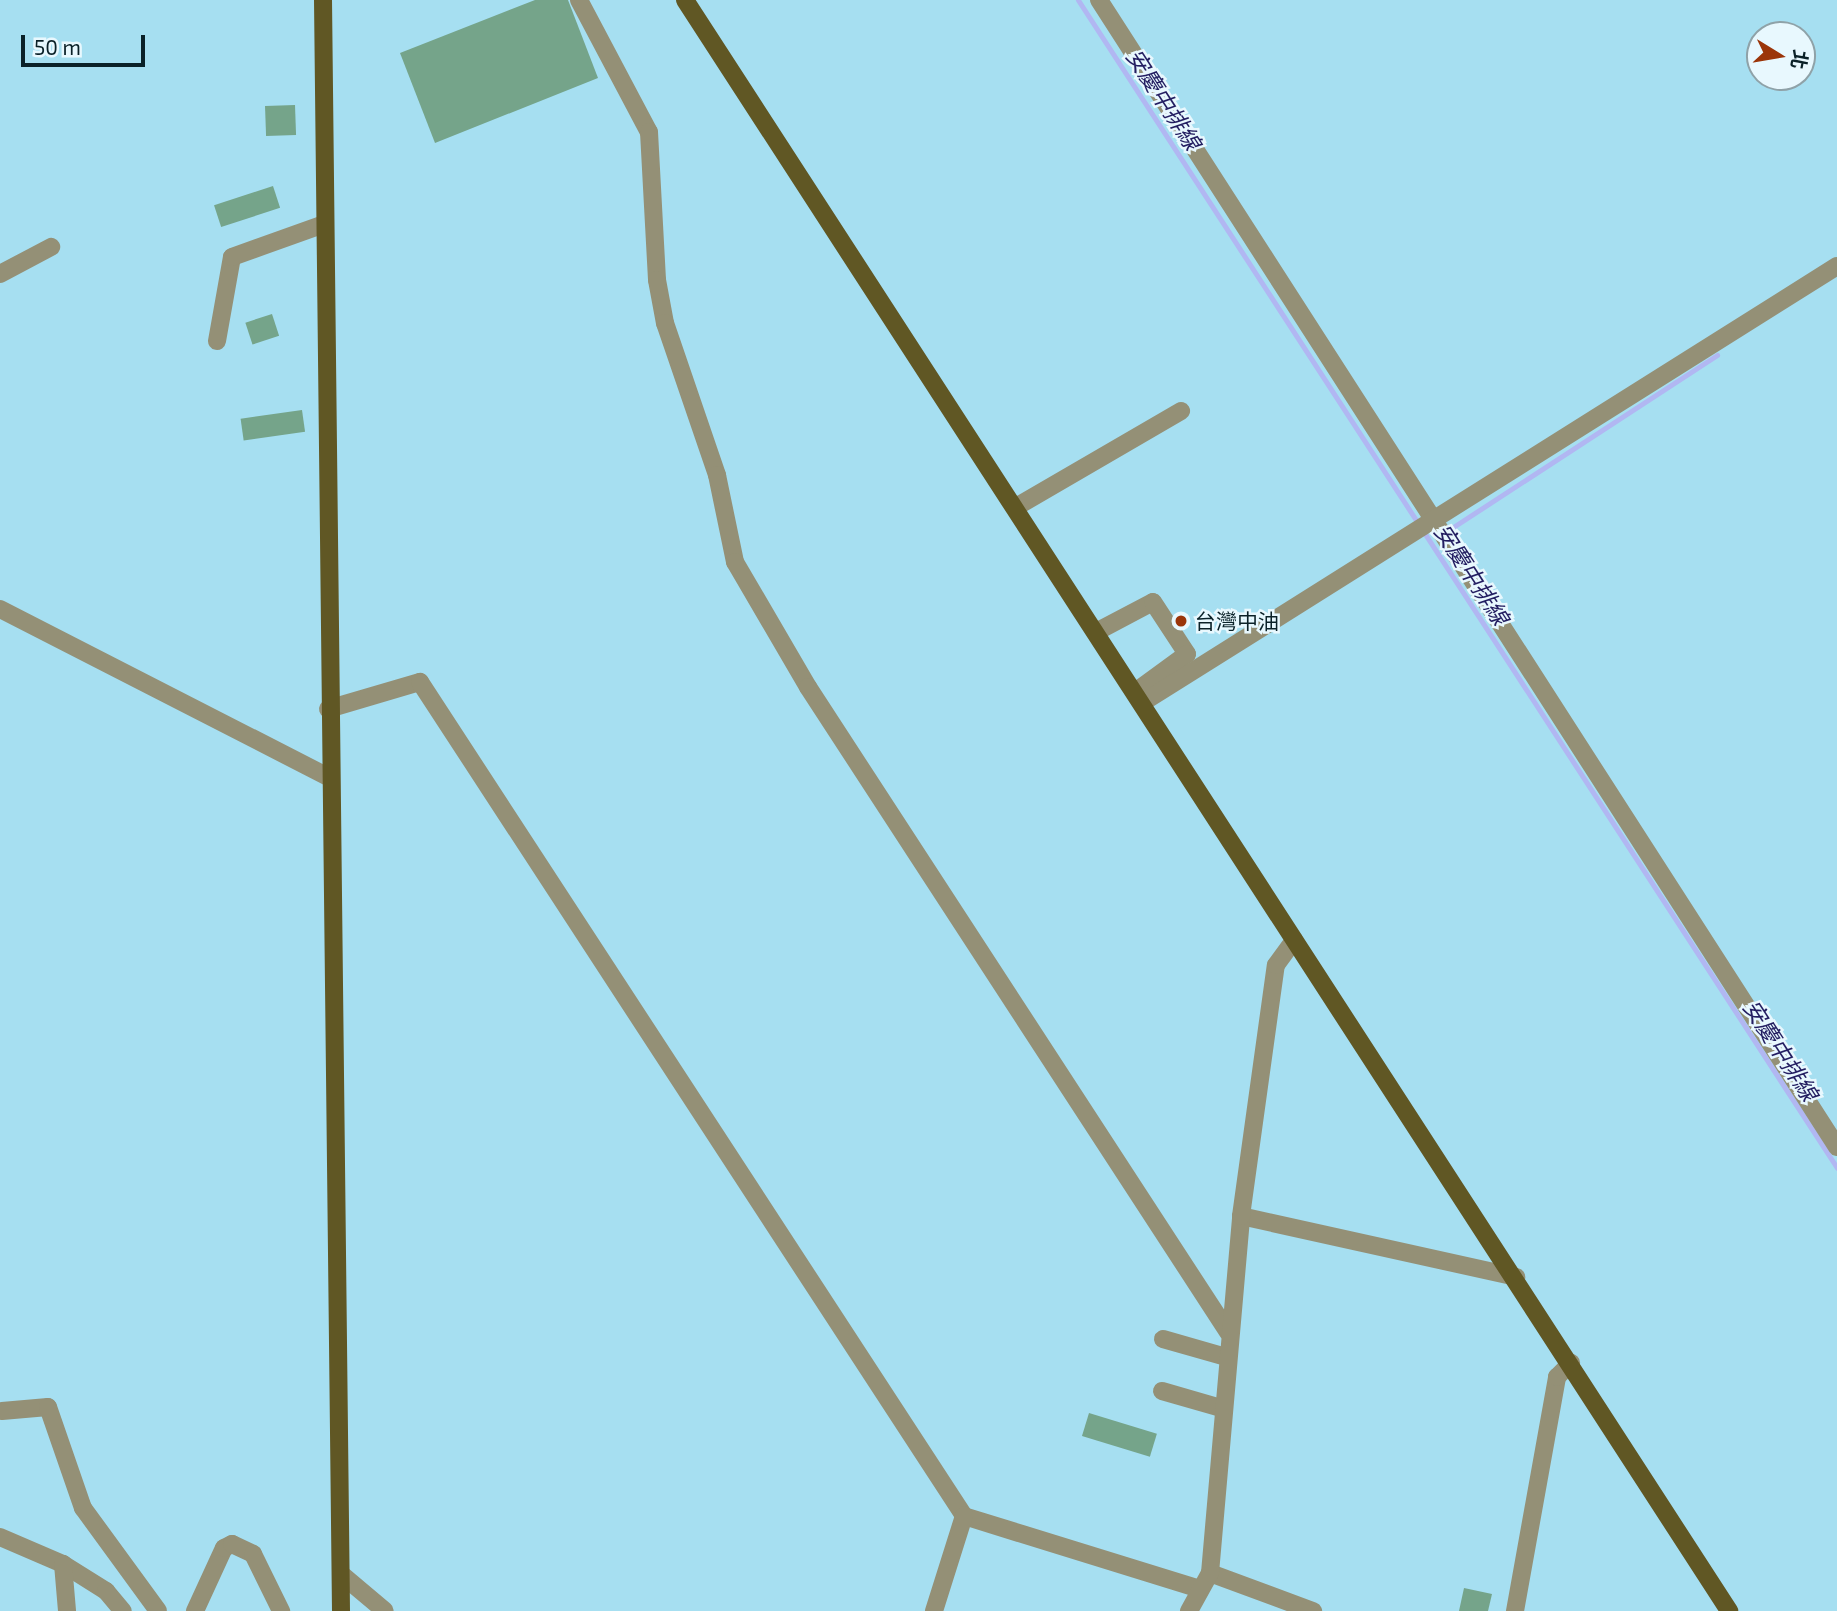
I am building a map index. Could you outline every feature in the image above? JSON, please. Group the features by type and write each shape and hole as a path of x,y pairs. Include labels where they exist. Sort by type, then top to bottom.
{"main road":[{"path":"323,0 327,776 341,1611"},
{"path":"684,0 1016,507 1294,940 1517,1278 1730,1611"}],"street":[{"path":"579,0 649,131 659,290 717,475 735,562 845,745 1228,1332"},
{"path":"1099,0 1837,1147"},
{"path":"217,341 232,257 324,224"},
{"path":"0,274 51,247"},
{"path":"1138,697 1434,523 1837,266"},
{"path":"1016,507 1181,411"},
{"path":"1096,632 1153,602 1186,653 1138,697"},
{"path":"0,608 327,776"},
{"path":"328,709 420,682 964,1516 1197,1588"},
{"path":"1189,1611 1197,1588 1210,1573 1221,1408 1241,1216 1276,965 1294,940"},
{"path":"1241,1216 1517,1278"},
{"path":"1163,1339 1226,1357"},
{"path":"1515,1611 1557,1377 1571,1363"},
{"path":"1162,1391 1221,1408"},
{"path":"2,1411 48,1407 83,1508 158,1611"},
{"path":"934,1611 964,1516"},
{"path":"0,1537 63,1564 106,1591 123,1611"},
{"path":"195,1611 224,1548 232,1544 253,1554 281,1611"},
{"path":"63,1564 67,1611"},
{"path":"1210,1573 1313,1611"},
{"path":"341,1574 385,1611"}],"building":[{"path":"535,0 568,0 598,78 435,143 400,53"},
{"path":"295,105 296,135 266,136 265,106"},
{"path":"273,186 280,208 221,227 214,205"},
{"path":"272,314 279,336 252,345 245,323"},
{"path":"302,410 305,432 244,440 241,419"},
{"path":"1089,1413 1157,1434 1150,1457 1082,1436"},
{"path":"1464,1588 1492,1594 1488,1611 1459,1611"}],"waterway":[{"name":"安慶中排線","path":"1078,0 1837,1168"},
{"path":"1444,533 1717,355"}],"place":[{"name":"台灣中油","path":"1181,621"}]}
